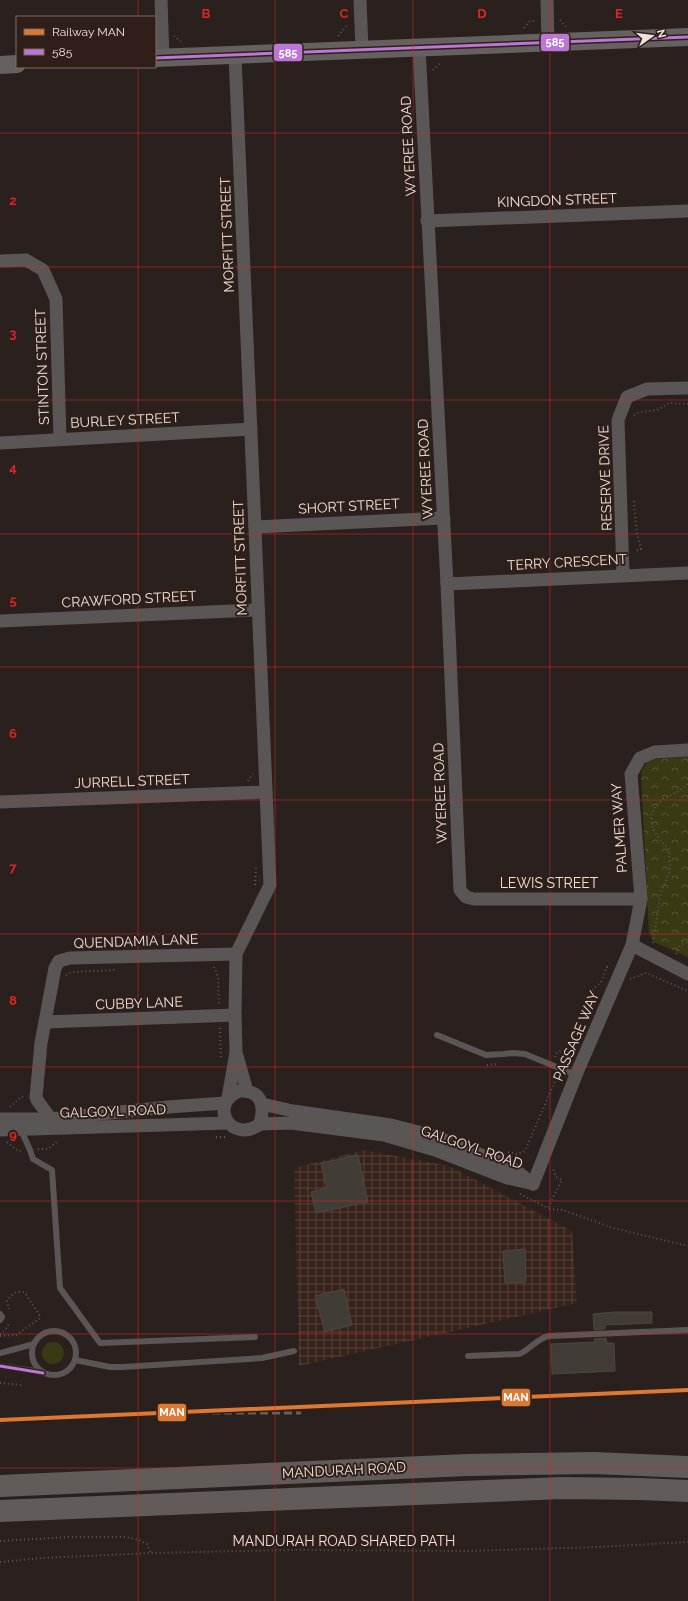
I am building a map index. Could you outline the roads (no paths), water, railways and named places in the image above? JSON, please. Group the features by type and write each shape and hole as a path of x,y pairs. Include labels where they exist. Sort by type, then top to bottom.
{"highway":[{"name":"MANDURAH ROAD","path":"0,1486 467,1464 579,1463 688,1467"},
{"name":"MANDURAH ROAD","path":"0,1511 554,1488 688,1491"}],"street":[{"path":"161,0 159,58 688,37"},
{"path":"360,0 362,50"},
{"path":"546,0 553,17 548,42"},
{"name":"WYEREE ROAD","path":"419,47 427,221 444,518 460,890"},
{"name":"MORFITT STREET","path":"227,1100 236,1052 236,954 270,885 235,55"},
{"path":"0,65 16,64"},
{"name":"KINGDON STREET","path":"427,221 688,211"},
{"name":"STINTON STREET","path":"0,261 26,260 42,270 56,299 60,439"},
{"name":"RESERVE DRIVE","path":"623,575 618,420 627,397 647,389 688,388"},
{"name":"BURLEY STREET","path":"0,443 251,429"},
{"name":"SHORT STREET","path":"255,526 444,518"},
{"name":"TERRY CRESCENT","path":"447,584 688,573"},
{"name":"CRAWFORD STREET","path":"0,621 258,610"},
{"name":"PALMER WAY","path":"641,899 631,774 640,758 655,752 688,750"},
{"name":"JURRELL STREET","path":"0,802 266,792"},
{"name":"LEWIS STREET","path":"460,890 466,897 474,898 641,899"},
{"name":"PASSAGE WAY","path":"533,1184 576,1075 632,945 641,899"},
{"path":"632,945 688,974"},
{"name":"QUENDAMIA LANE","path":"36,1099 44,1022 55,968 59,961 70,958 236,954"},
{"name":"CUBBY LANE","path":"44,1022 235,1015"},
{"name":"MORFITT STREET","path":"236,1052 247,1091"},
{"path":"239,1091 254,1093 260,1098 262,1104 263,1114 260,1124 249,1130 234,1128 228,1123 224,1116 227,1100 232,1094 239,1091"},
{"path":"22,1124 36,1099 51,1119"},
{"name":"GALGOYL ROAD","path":"0,1130 22,1124 51,1119 227,1100"},
{"name":"GALGOYL ROAD","path":"262,1104 369,1128 384,1135 435,1150 506,1178 533,1184"},
{"name":"GALGOYL ROAD","path":"4,1114 22,1124 228,1123"},
{"name":"GALGOYL ROAD","path":"260,1124 291,1123 369,1128"}],"lane":[{"path":"437,1035 486,1055 512,1052 525,1054 576,1075"},
{"path":"22,1124 33,1159 52,1170 60,1288 100,1343 255,1337"},
{"path":"0,1314 2,1317 0,1320"},
{"path":"468,1356 519,1354 540,1339 549,1336 688,1330"},
{"path":"0,1354 34,1344 39,1338 52,1331 65,1334 71,1339 75,1345 76,1353 75,1360 68,1371 62,1374 50,1375 43,1372 0,1366"},
{"path":"34,1344 34,1363 43,1372"},
{"path":"75,1360 94,1365 123,1367 262,1358 294,1352"}],"railway":[{"path":"152,1413 301,1413"},
{"path":"0,1422 48,1418"}],"rail line":[{"name":"MAN","path":"0,1420 688,1390"}]}
